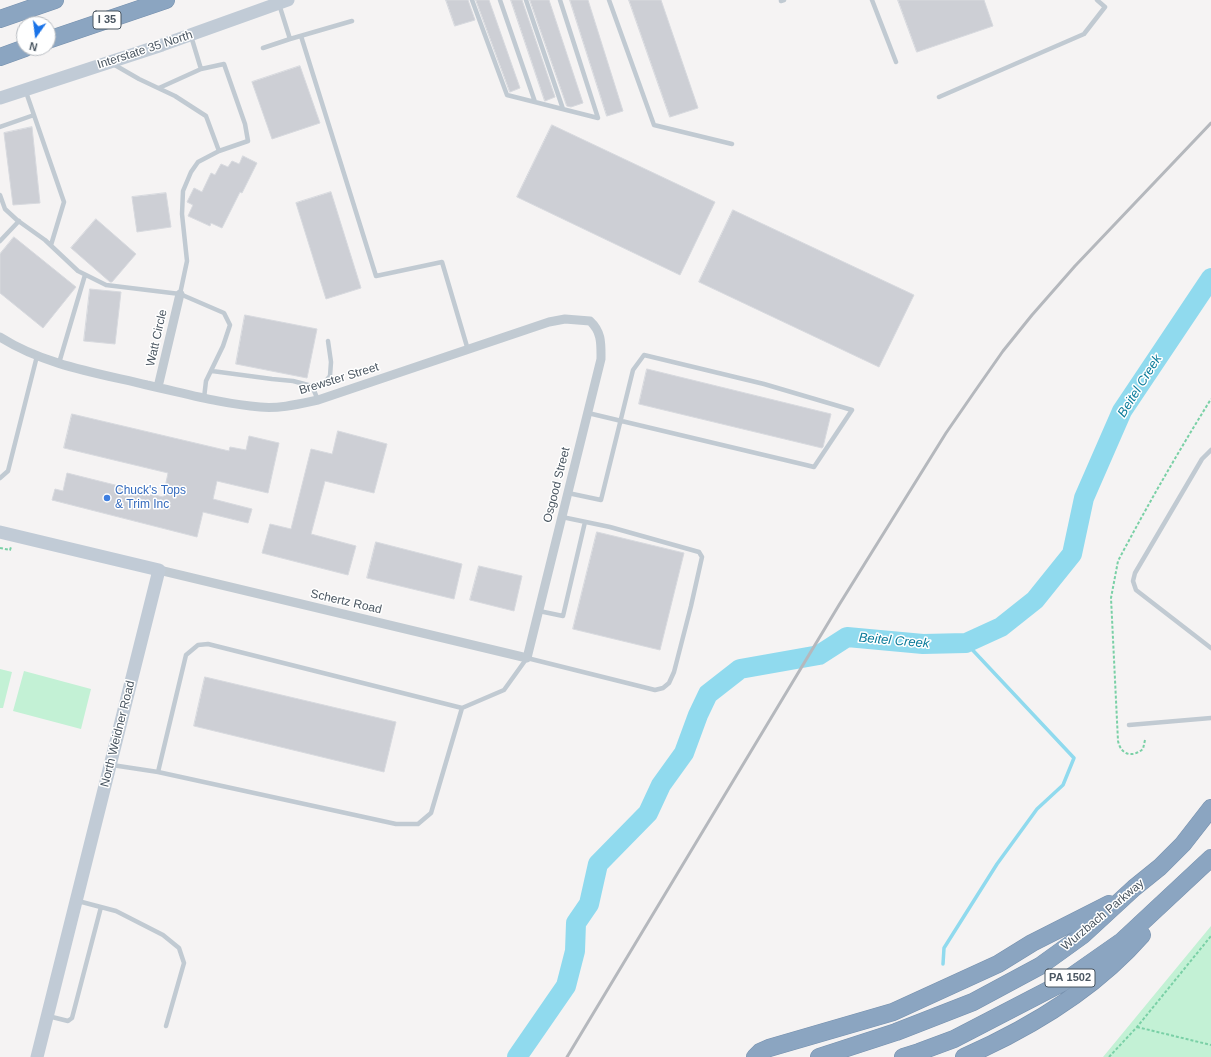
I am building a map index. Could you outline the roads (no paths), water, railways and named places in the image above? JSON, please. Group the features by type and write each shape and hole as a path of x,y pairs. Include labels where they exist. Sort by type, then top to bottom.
{"highway":[{"path":"0,18 55,0"},
{"name":"I 35","path":"56,37 166,0"},
{"path":"0,57 16,51"},
{"name":"Wurzbach Parkway","path":"819,1057 896,1032 973,1002 1040,966 1083,935 1134,888 1160,867 1183,844 1211,808"},
{"name":"PA 1502","path":"903,1057 954,1039 1062,983 1122,941 1211,858"},
{"path":"755,1057 760,1052 769,1048 893,1012 952,986 998,964 1032,943 1115,901 1134,888"},
{"path":"973,1055 1038,1020 1069,1000 1126,952 1142,934 1163,903"}],"street":[{"name":"Interstate 35 North","path":"0,98 284,2"},
{"name":"Watt Circle","path":"158,387 180,294"},
{"name":"Brewster Street","path":"0,336 16,347 59,363 226,403 262,407 285,406 318,400 549,322 565,319 590,321"},
{"name":"Osgood Street","path":"527,658 601,359 599,332 590,321"},
{"path":"0,532 159,570"},
{"name":"Schertz Road","path":"159,570 527,658"},
{"name":"North Weidner Road","path":"37,1057 159,570"}],"lane":[{"path":"472,0 507,95 598,118 560,0"},
{"path":"500,0 535,102"},
{"path":"526,0 563,109"},
{"path":"609,0 654,125 732,144"},
{"path":"872,0 896,62"},
{"path":"939,97 1084,34 1105,6 1097,0"},
{"path":"284,2 290,39"},
{"path":"263,48 352,21"},
{"path":"190,35 201,69"},
{"path":"301,36 376,276 442,262 468,350"},
{"path":"110,62 126,72 176,96 206,116 219,152"},
{"path":"159,88 201,69 224,64 245,124 248,141 198,162 191,172 183,191 182,214 187,261 180,294"},
{"path":"25,89 64,202 51,245"},
{"path":"0,127 34,115"},
{"path":"0,195 5,208 19,221 51,245 78,271 85,275 106,285 180,294 224,313 230,325 223,346 206,381 204,398"},
{"path":"0,241 19,221"},
{"path":"59,363 85,275"},
{"path":"212,371 293,381 312,386 325,382 330,376 331,362 328,341"},
{"path":"568,493 601,500 620,420 633,370 644,355 764,384 852,410 814,467 620,420 588,413"},
{"path":"0,478 8,471 37,356"},
{"path":"312,386 318,400"},
{"path":"1211,450 1202,459 1135,573 1133,581 1136,590 1211,648"},
{"path":"158,772 186,655 198,645 208,644 462,708 504,690 527,658 655,690 663,688 669,683 674,672 702,557 699,552 633,533 562,517"},
{"path":"539,611 563,616 585,522"},
{"path":"110,765 158,772 396,824 418,824 431,813 462,708"},
{"path":"1129,725 1211,718"},
{"path":"76,901 116,911 163,935 179,948 184,963 166,1026"},
{"path":"47,1016 68,1021 72,1018 101,907"}],"waterway":[{"name":"Beitel Creek","path":"517,1057 566,986 575,951 576,923 589,904 598,864 648,813 661,785 684,753 698,715 708,694 740,669 819,655 847,637 923,644 966,643 1001,627 1035,600 1072,554 1084,498 1122,411 1211,278"},
{"path":"943,964 944,948 997,864 1037,809 1063,785 1074,758 966,643"}],"railway":[{"path":"567,1057 839,605 946,433 1003,351 1032,315 1075,266 1211,123"}],"place":[{"name":"Chuck's Tops & Trim Inc","path":"107,498"}]}
